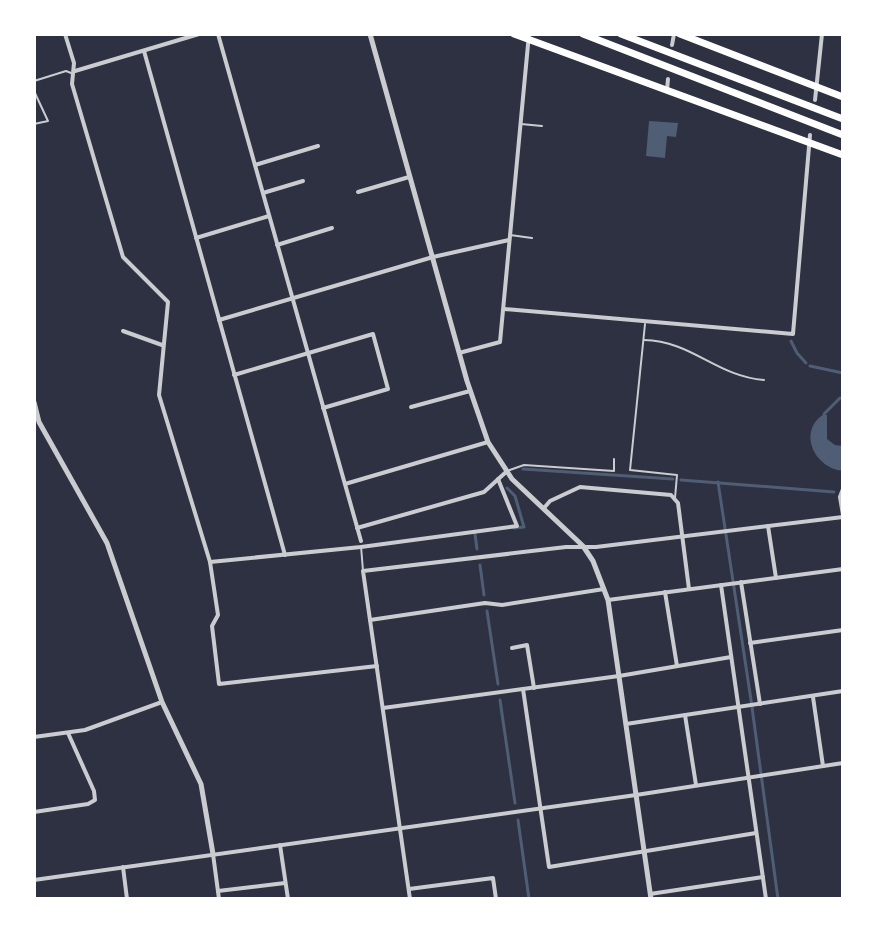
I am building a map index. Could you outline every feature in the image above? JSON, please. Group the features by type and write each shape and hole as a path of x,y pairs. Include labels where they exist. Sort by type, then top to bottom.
{"highway":[{"path":"514,34 810,139 843,155"},
{"path":"583,34 843,135"},
{"path":"621,34 843,119"},
{"path":"680,34 843,97"}],"street":[{"path":"65,34 74,63 72,84 123,257 168,302 159,395 210,562 218,615 212,626 219,684 377,666"},
{"path":"73,72 199,34"},
{"path":"218,34 361,544"},
{"path":"370,34 459,353 488,442 506,472 583,546 593,561 608,600 651,896 763,877"},
{"path":"672,45 674,34"},
{"path":"815,100 822,34"},
{"path":"459,353 500,342 528,37"},
{"path":"144,51 285,555"},
{"path":"667,90 668,79"},
{"path":"504,309 793,334 810,139"},
{"path":"255,165 318,146"},
{"path":"358,192 410,177"},
{"path":"263,193 303,181"},
{"path":"196,238 269,216"},
{"path":"277,245 332,228"},
{"path":"219,320 509,237"},
{"path":"123,331 163,345"},
{"path":"234,375 373,334 388,389 323,408"},
{"path":"411,407 470,391"},
{"path":"34,402 39,422 107,543 162,702 201,784 219,899"},
{"path":"345,484 488,442"},
{"path":"357,528 484,492 506,472"},
{"path":"210,562 517,526 498,479"},
{"path":"544,508 550,501 580,487 671,495 678,503 689,589"},
{"path":"410,899 363,571 596,547 843,516 840,497 843,489"},
{"path":"768,526 776,578"},
{"path":"608,600 843,569"},
{"path":"739,582 758,704"},
{"path":"723,585 766,899"},
{"path":"370,620 485,603 502,605 604,589"},
{"path":"665,592 677,666"},
{"path":"750,643 843,630"},
{"path":"512,648 527,645 534,688"},
{"path":"383,708 619,676 731,657"},
{"path":"523,689 549,867 756,833"},
{"path":"626,724 843,691"},
{"path":"813,696 823,766"},
{"path":"34,737 101,726 162,702"},
{"path":"685,715 696,785"},
{"path":"34,812 88,804 95,800 94,791 68,733"},
{"path":"34,880 843,763"},
{"path":"280,845 288,899"},
{"path":"123,867 127,899"},
{"path":"409,889 493,878 496,899"},
{"path":"218,891 285,883"}],"lane":[{"path":"34,81 66,71 73,72"},
{"path":"34,91 48,121 34,124"},
{"path":"520,124 542,126"},
{"path":"509,237 532,238"},
{"path":"645,321 630,470 677,475 675,500"},
{"path":"643,340 677,344 723,370 764,380"},
{"path":"506,472 524,465 614,471 614,459"},
{"path":"361,544 363,571"}],"water":[{"path":"649,121 678,123 676,137 667,136 665,158 646,156"},
{"path":"824,414 827,415 827,439 843,446 843,471 824,463 812,448 812,430"}],"waterway":[{"path":"791,341 806,363"},
{"path":"810,366 843,373"},
{"path":"824,414 840,398"},
{"path":"523,469 673,479"},
{"path":"681,480 834,492"},
{"path":"718,482 778,899"},
{"path":"507,488 515,496 524,527 514,528"},
{"path":"475,534 477,549"},
{"path":"480,565 484,595"},
{"path":"487,611 498,684"},
{"path":"500,700 515,803"},
{"path":"518,820 529,899"}]}
